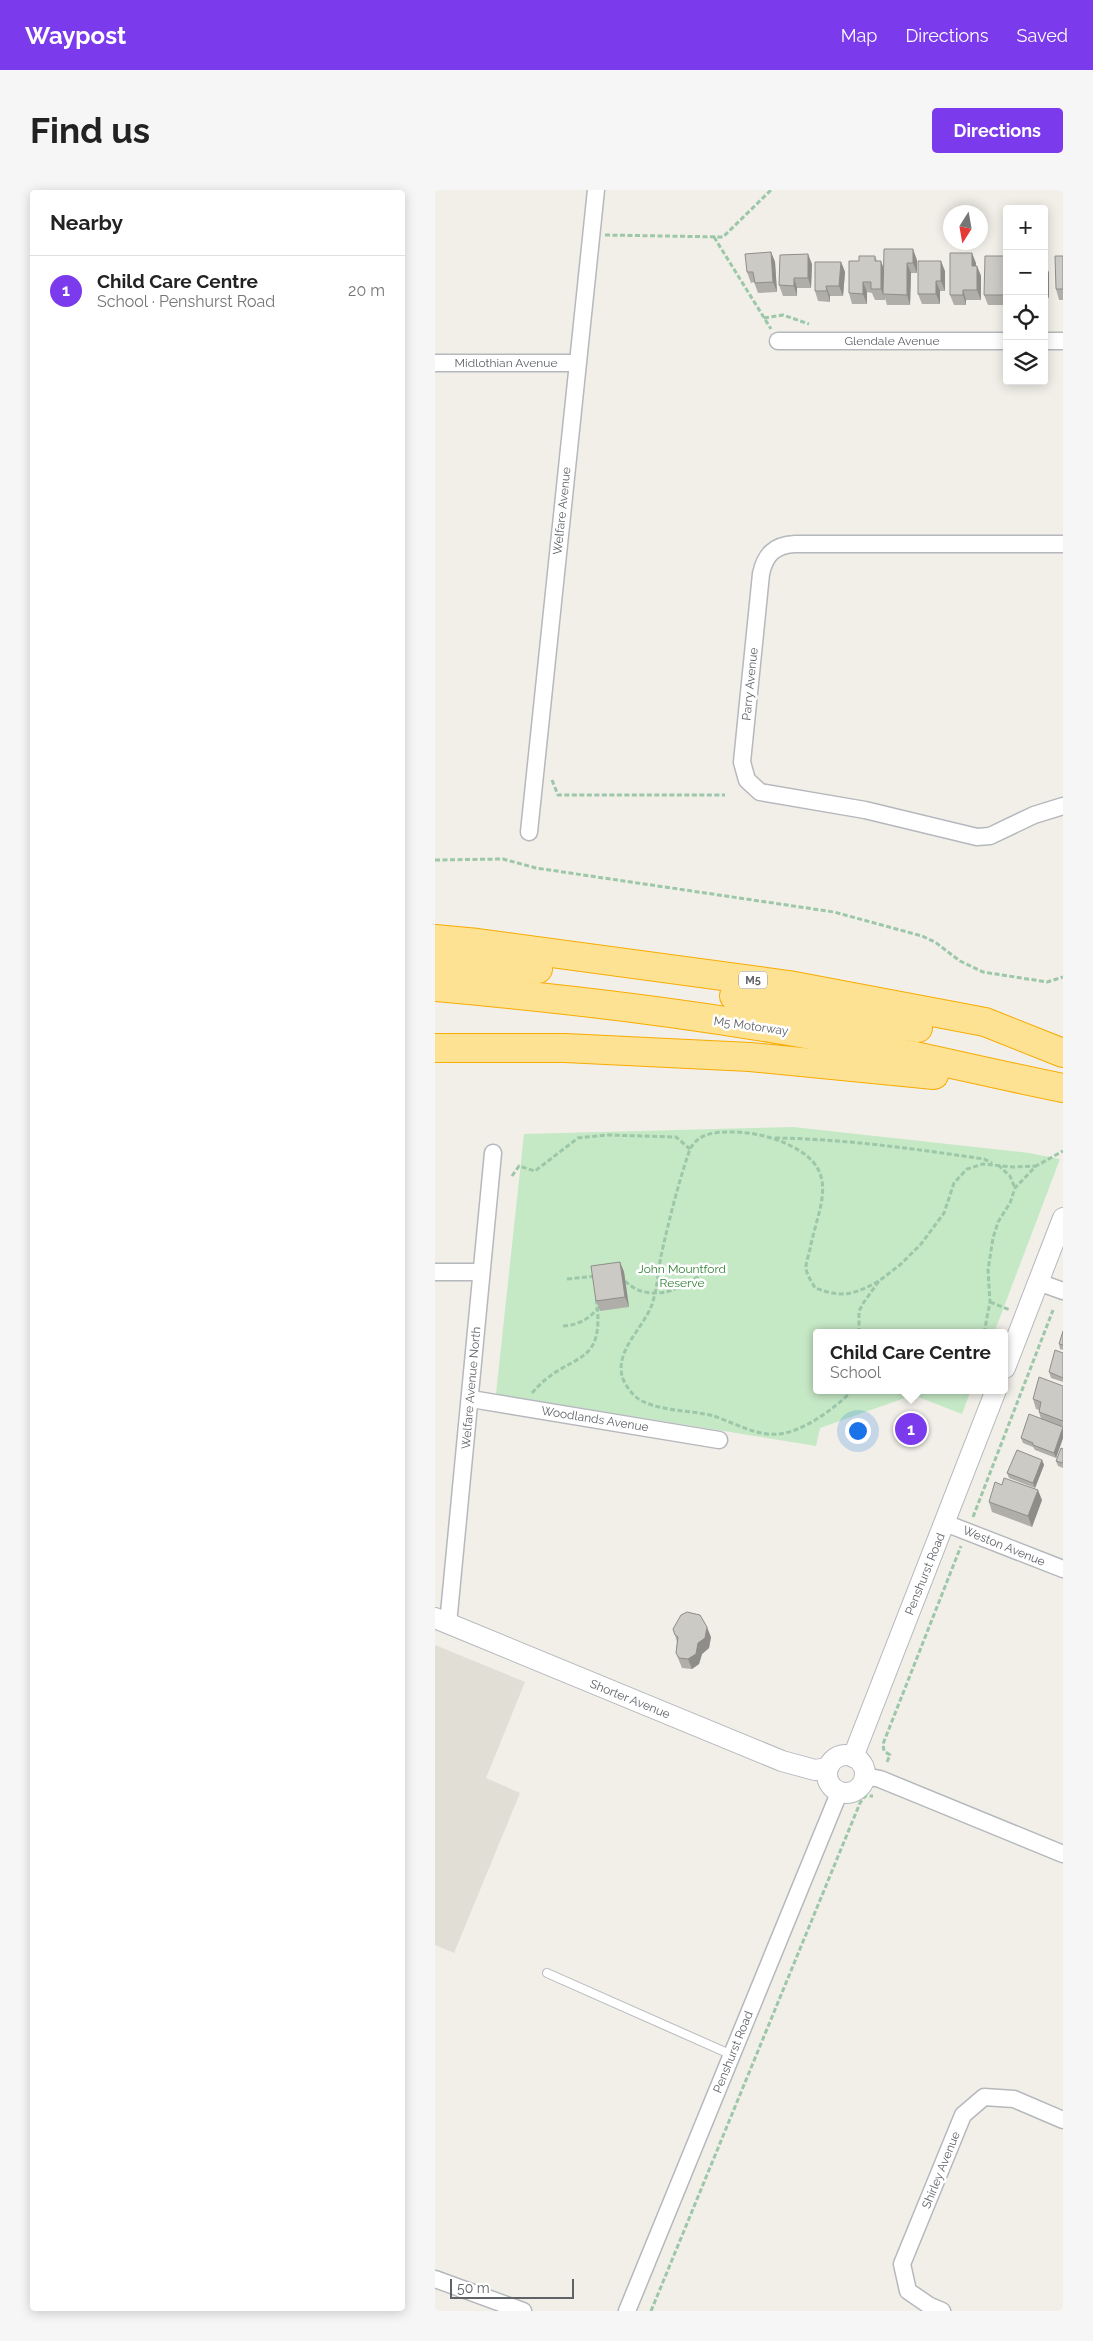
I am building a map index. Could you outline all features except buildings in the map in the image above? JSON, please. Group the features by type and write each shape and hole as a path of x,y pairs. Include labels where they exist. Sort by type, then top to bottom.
{"highway":[{"name":"M5","path":"435,939 488,944 789,985 985,1022 1063,1054"},
{"name":"M5 Motorway","path":"435,960 615,978 723,994 1063,1054"},
{"name":"M5 Motorway","path":"435,988 519,995 770,1028 892,1050 1059,1087"},
{"path":"435,1048 565,1048 750,1058 1059,1087"}],"street":[{"name":"Welfare Avenue","path":"529,832 596,190"},
{"name":"Glendale Avenue","path":"778,341 1003,341"},
{"path":"1048,341 1063,341"},
{"name":"Midlothian Avenue","path":"435,363 577,363"},
{"name":"Parry Avenue","path":"1063,544 795,544 779,546 773,550 765,560 761,574 742,762 747,780 760,792 865,810 965,836 990,836 1034,815 1063,806"},
{"name":"Welfare Avenue North","path":"441,1621 471,1399 493,1153"},
{"path":"1008,1360 1063,1218"},
{"path":"435,1272 481,1272"},
{"path":"1038,1282 1063,1291"},
{"name":"Penshurst Road","path":"853,1757 994,1394"},
{"name":"Woodlands Avenue","path":"471,1399 719,1440"},
{"name":"Weston Avenue","path":"945,1523 1063,1569"},
{"name":"Shorter Avenue","path":"441,1621 782,1761 815,1770 828,1768"},
{"path":"841,1756 853,1757 862,1764 865,1776 861,1786 856,1790 850,1793 839,1793 829,1785 827,1779 828,1768 836,1758 841,1756"},
{"path":"865,1776 880,1779 1063,1854"},
{"name":"Penshurst Road","path":"627,2311 839,1793"},
{"name":"Shirley Avenue","path":"942,2311 930,2306 907,2291 902,2264 963,2115 984,2097 1014,2099 1063,2120"},
{"path":"435,2279 493,2306 523,2311"}],"lane":[{"path":"547,1973 732,2055"}],"path":[{"path":"591,235 723,237 771,190"},
{"path":"715,237 778,341"},
{"path":"764,318 783,315 807,324 815,324"},
{"path":"552,780 558,795 725,795"},
{"path":"435,860 511,860 536,868 834,912 922,936 935,942 960,961 983,972 1047,982 1063,977"},
{"path":"849,1394 840,1402 800,1427 777,1434 742,1427 711,1416 651,1406 637,1399 622,1377 622,1366 628,1345 645,1321 654,1294 669,1219 689,1149 695,1140 716,1132 739,1132 771,1138 816,1138 889,1146 983,1159 1007,1172 1015,1188"},
{"path":"512,1176 519,1166 535,1171 578,1138 607,1135 676,1138 689,1149"},
{"path":"771,1138 808,1155 816,1162 823,1184 822,1203 806,1268 815,1288 836,1296 861,1290 879,1281 901,1264 921,1244 945,1213 954,1183 967,1169 983,1164 1013,1167 1037,1166"},
{"path":"985,1329 990,1302 988,1270 993,1238 998,1222 1010,1203 1015,1188 1037,1166 1063,1151"},
{"path":"625,1281 637,1291 654,1294 679,1288 693,1280 711,1264"},
{"path":"567,1279 600,1275"},
{"path":"593,1276 594,1284"},
{"path":"859,1329 859,1311 879,1281"},
{"path":"527,1408 533,1392 549,1377 591,1350 597,1339 599,1329 595,1292"},
{"path":"563,1326 583,1321 592,1316 598,1309"},
{"path":"971,1521 1053,1310"},
{"path":"887,1762 890,1755 884,1751 883,1744 962,1544"},
{"path":"651,2311 860,1803 865,1796 873,1796"}],"shaded area":[{"path":"435,1645 525,1682 486,1778 520,1793 454,1953 435,1945"}],"green space":[{"name":"John Mountford Reserve","path":"793,1127 1029,1153 1060,1159 996,1329 813,1329 813,1394 970,1394 962,1414 913,1395 820,1428 816,1446 496,1394 524,1134"}],"place":[{"name":"Child Care Centre","path":"911,1429"}]}
